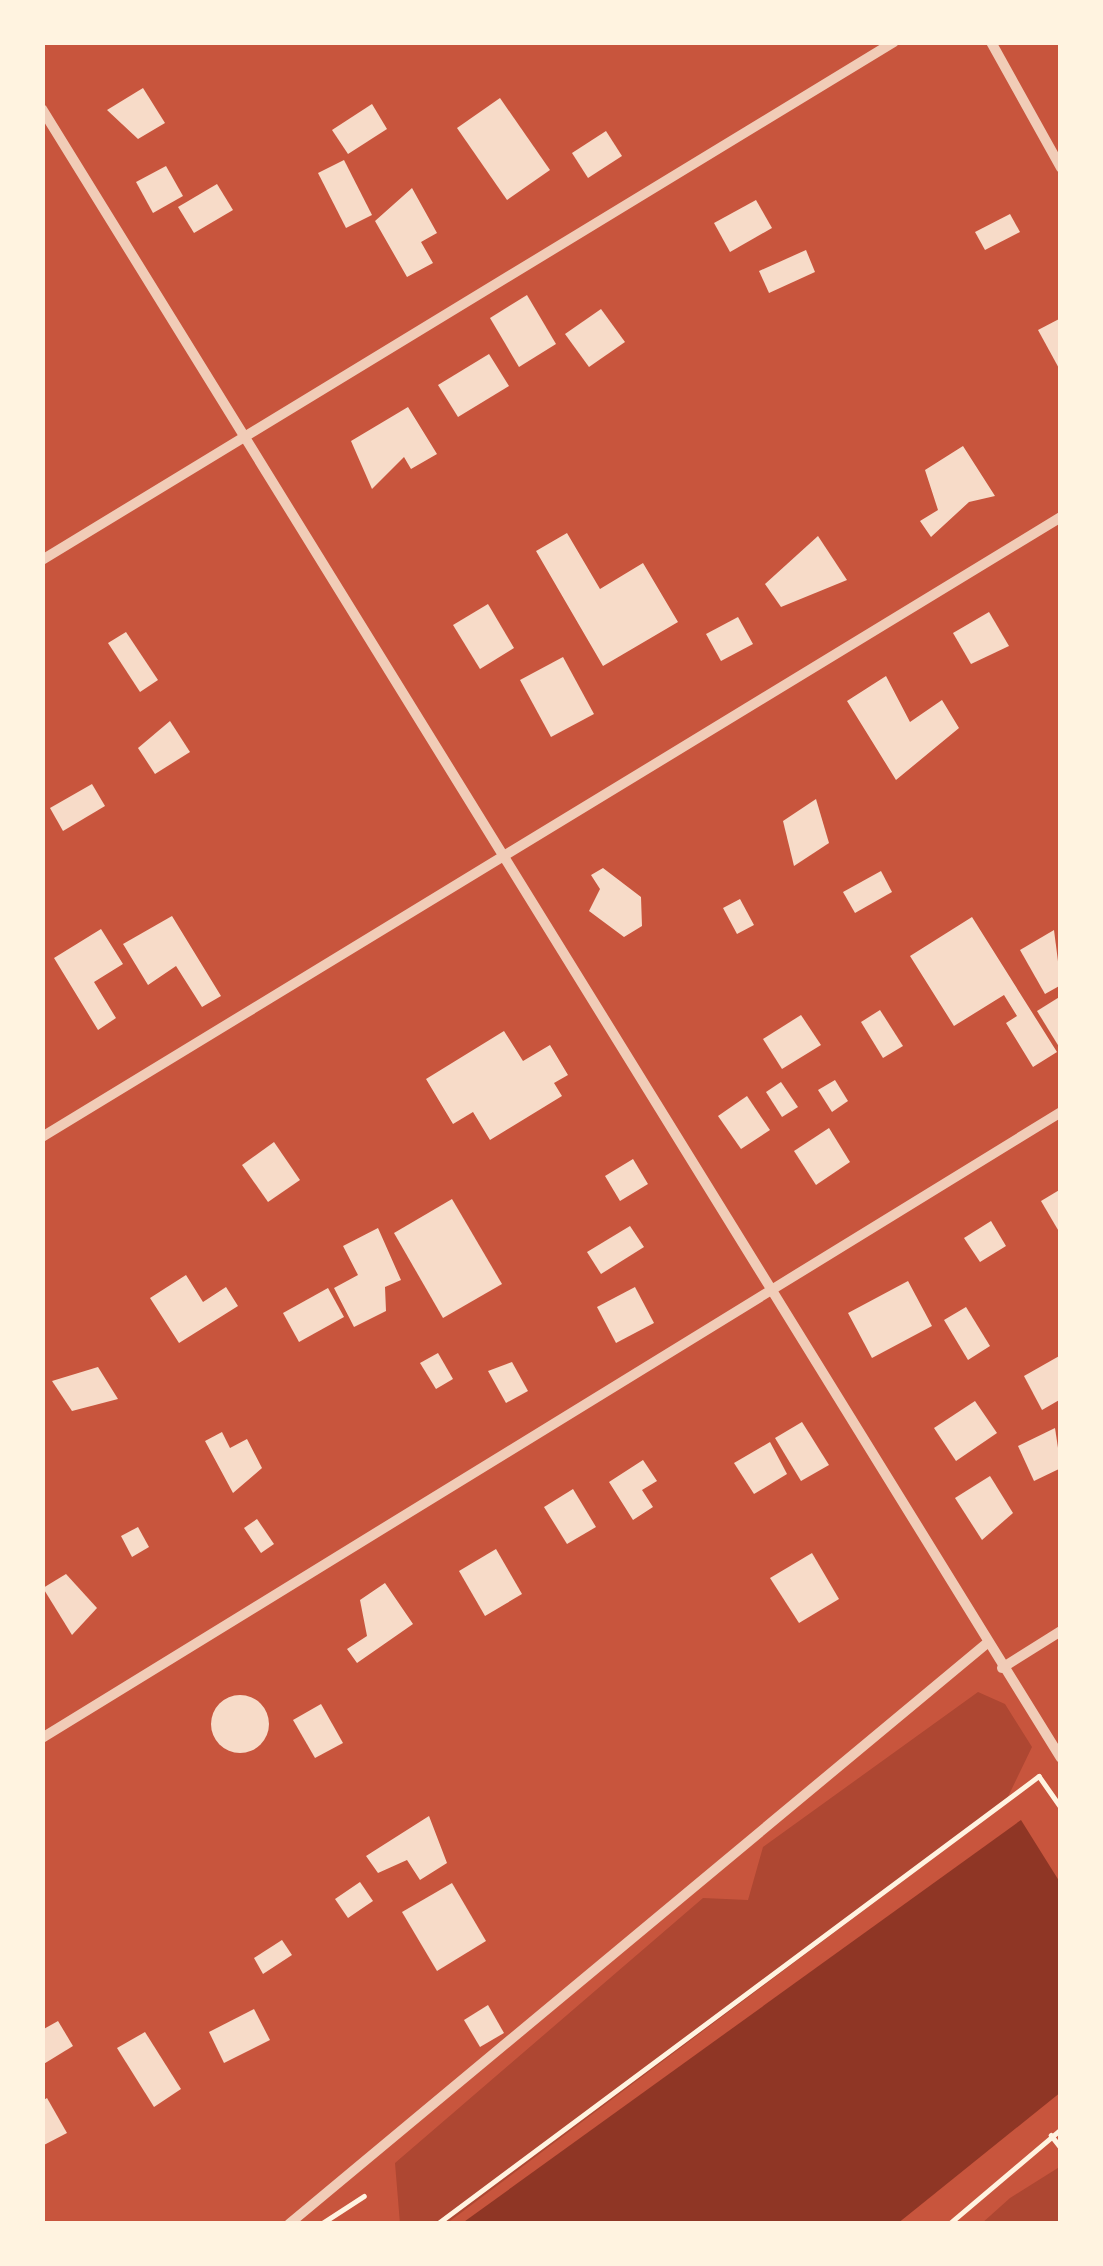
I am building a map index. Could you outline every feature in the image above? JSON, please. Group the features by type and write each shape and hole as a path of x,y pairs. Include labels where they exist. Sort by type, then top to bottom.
{"street":[{"path":"42,560 894,42"},
{"path":"991,42 1061,168"},
{"path":"42,109 504,865 1061,1758"},
{"path":"42,1137 504,865 1061,517"},
{"path":"42,1738 1061,1112"},
{"path":"1002,1668 1061,1631"},
{"path":"289,2224 986,1644"}],"path":[{"path":"436,2224 1039,1776 1061,1808"},
{"path":"949,2224 1061,2128"},
{"path":"1051,2135 1061,2148"},
{"path":"321,2224 364,2196"}],"shaded area":[{"path":"978,1692 1005,1704 1032,1747 1004,1805 446,2224 400,2224 395,2163 703,1898 748,1900 763,1847"},
{"path":"1021,1820 1061,1884 1061,2092 897,2224 461,2224"},
{"path":"1061,2166 1061,2224 981,2224 1010,2198"}],"building":[{"path":"143,88 165,123 138,139 107,110"},
{"path":"500,98 550,170 507,200 457,128"},
{"path":"372,104 387,129 348,154 332,130"},
{"path":"606,131 622,156 588,178 572,153"},
{"path":"344,160 372,215 346,228 318,173"},
{"path":"166,166 183,196 153,213 136,182"},
{"path":"217,184 233,210 194,233 178,207"},
{"path":"412,188 437,233 421,242 433,263 407,277 375,221"},
{"path":"756,200 772,228 730,252 714,223"},
{"path":"1010,214 1020,232 985,250 975,232"},
{"path":"806,250 815,272 769,293 759,271"},
{"path":"527,295 556,344 519,367 490,318"},
{"path":"601,309 625,342 589,367 565,334"},
{"path":"1061,318 1061,372 1038,330"},
{"path":"489,354 509,386 458,417 438,385"},
{"path":"408,407 437,454 411,469 404,457 372,489 351,441"},
{"path":"963,446 995,496 969,502 931,537 920,521 938,510 925,470"},
{"path":"567,533 600,589 643,563 678,622 603,666 536,551"},
{"path":"818,536 847,580 781,607 765,584"},
{"path":"488,604 514,648 480,669 453,625"},
{"path":"989,612 1009,646 971,664 953,633"},
{"path":"738,617 753,644 721,661 706,634"},
{"path":"126,632 158,680 140,692 108,643"},
{"path":"563,657 594,714 551,737 520,680"},
{"path":"886,676 910,722 942,700 959,728 896,780 847,701"},
{"path":"170,721 190,752 155,774 138,748"},
{"path":"92,784 105,806 63,831 50,808"},
{"path":"816,799 829,843 794,866 783,821"},
{"path":"603,868 641,897 642,926 624,937 589,911 600,889 591,875"},
{"path":"881,871 892,892 855,913 843,892"},
{"path":"740,899 754,925 737,934 723,908"},
{"path":"172,916 221,996 202,1007 176,966 148,985 123,944"},
{"path":"972,917 1057,1052 1033,1067 1006,1023 1017,1016 1004,995 954,1026 910,956"},
{"path":"101,929 123,964 94,982 116,1018 98,1030 54,958"},
{"path":"1054,930 1061,985 1045,994 1020,950"},
{"path":"1061,996 1061,1050 1037,1011"},
{"path":"880,1010 903,1046 883,1058 861,1022"},
{"path":"801,1015 821,1045 782,1069 763,1039"},
{"path":"504,1031 523,1061 550,1045 568,1075 554,1083 562,1096 490,1140 473,1112 453,1124 426,1079"},
{"path":"835,1080 848,1101 832,1112 818,1090"},
{"path":"781,1082 798,1107 782,1117 766,1092"},
{"path":"747,1096 770,1130 741,1149 718,1116"},
{"path":"829,1128 850,1162 816,1185 794,1151"},
{"path":"274,1142 300,1180 268,1202 242,1165"},
{"path":"633,1159 648,1184 620,1201 605,1176"},
{"path":"1061,1189 1061,1235 1041,1201"},
{"path":"452,1199 502,1284 443,1318 394,1233"},
{"path":"991,1221 1006,1246 980,1262 964,1238"},
{"path":"630,1226 644,1247 601,1274 587,1252"},
{"path":"378,1228 401,1280 385,1287 386,1311 354,1327 334,1288 358,1275 343,1246"},
{"path":"186,1275 203,1302 226,1287 238,1306 179,1343 150,1298"},
{"path":"908,1281 932,1326 872,1358 848,1313"},
{"path":"635,1287 654,1323 616,1343 597,1307"},
{"path":"328,1288 344,1317 299,1342 283,1313"},
{"path":"966,1307 990,1346 968,1360 944,1320"},
{"path":"438,1353 453,1379 436,1389 420,1363"},
{"path":"1061,1355 1061,1399 1042,1410 1024,1376"},
{"path":"512,1362 528,1391 506,1403 488,1371"},
{"path":"98,1367 118,1399 72,1411 52,1381"},
{"path":"975,1401 997,1433 956,1461 934,1428"},
{"path":"802,1422 829,1465 801,1481 775,1438"},
{"path":"1055,1428 1061,1468 1034,1481 1018,1446"},
{"path":"222,1432 230,1448 247,1439 262,1468 233,1493 205,1441"},
{"path":"770,1442 787,1474 754,1494 734,1463"},
{"path":"643,1460 657,1481 642,1490 653,1507 633,1520 609,1482"},
{"path":"990,1476 1013,1513 982,1540 955,1498"},
{"path":"573,1489 596,1527 567,1544 544,1507"},
{"path":"257,1519 274,1544 261,1553 244,1528"},
{"path":"138,1527 149,1547 132,1557 121,1536"},
{"path":"496,1549 522,1594 485,1616 459,1571"},
{"path":"812,1553 839,1599 799,1623 770,1578"},
{"path":"66,1574 97,1608 72,1635 43,1588"},
{"path":"385,1583 413,1624 357,1663 347,1649 367,1636 360,1600"},
{"path":"240,1695 260,1704 269,1724 260,1744 240,1753 220,1744 211,1724 220,1704"},
{"path":"321,1704 343,1743 315,1758 293,1720"},
{"path":"429,1816 447,1863 420,1880 407,1860 378,1873 366,1856"},
{"path":"360,1882 373,1901 348,1918 335,1899"},
{"path":"452,1883 486,1941 437,1971 402,1912"},
{"path":"282,1940 292,1955 263,1974 254,1958"},
{"path":"488,2005 504,2033 480,2047 464,2020"},
{"path":"254,2009 270,2040 224,2063 209,2032"},
{"path":"58,2021 73,2046 42,2065 42,2030"},
{"path":"145,2032 181,2089 154,2107 117,2048"},
{"path":"47,2098 67,2133 42,2146 42,2101"}]}
